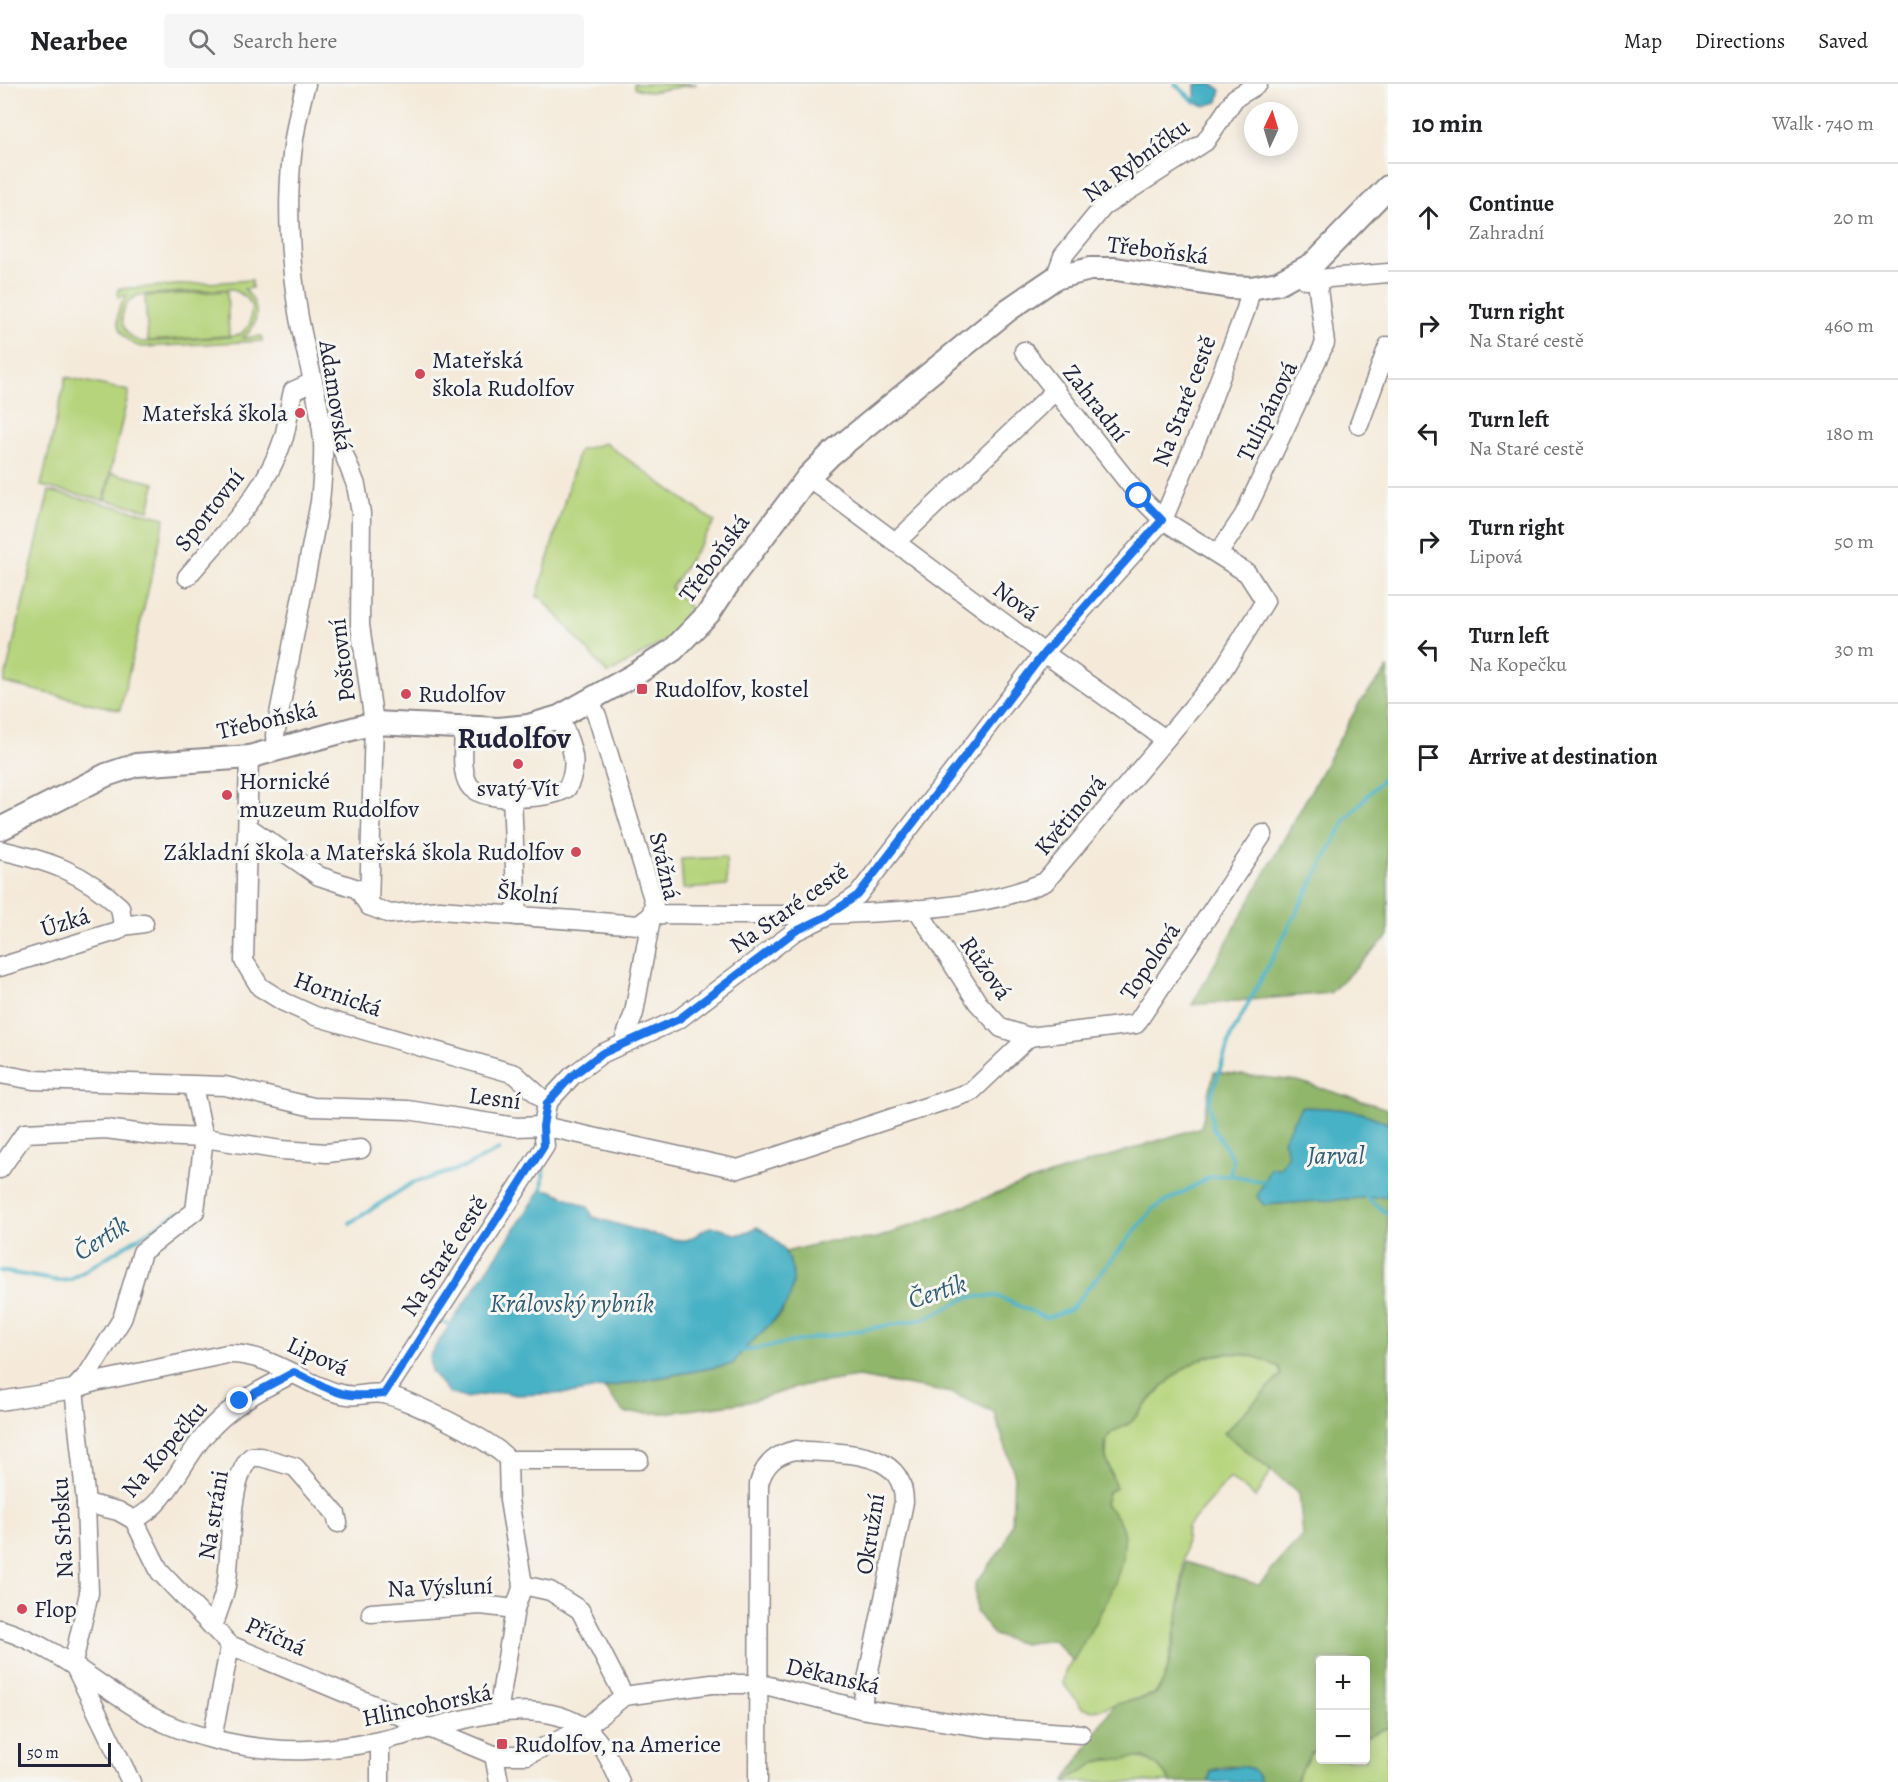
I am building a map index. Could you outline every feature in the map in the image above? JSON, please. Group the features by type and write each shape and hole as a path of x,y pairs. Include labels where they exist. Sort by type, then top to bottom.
{"main road":[{"name":"Třeboňská","path":"0,829 106,775 136,765 249,757 374,723 465,729 514,728 559,717 590,701 673,650 709,613 734,575 808,477 830,455 1008,310 1055,278 1090,269 1116,269 1251,288 1292,277 1313,264 1388,187"}],"street":[{"name":"Adamovská","path":"276,749 275,735 320,502 327,425 313,382 298,313 289,238 288,205 291,160 306,84"},
{"name":"Na Rybníčku","path":"1055,278 1063,256 1103,207 1205,142 1234,98 1255,85"},
{"path":"1292,277 1317,281 1388,273"},
{"name":"Tulipánová","path":"1218,554 1244,515 1325,343 1317,281"},
{"name":"Na Staré cestě","path":"384,1394 544,1146 543,1126 547,1103 572,1076 601,1054 679,1019 794,932 827,916 858,895 1044,653 1162,520 1200,431 1246,309 1251,288"},
{"path":"1359,425 1388,346"},
{"name":"Zahradní","path":"1024,351 1139,496 1162,520 1247,573 1265,601"},
{"name":"Sportovní","path":"187,577 244,511 258,490 283,438 293,391 313,382"},
{"path":"897,541 1056,390"},
{"name":"Poštovní","path":"327,425 356,485 361,513 360,625 374,723 369,906"},
{"name":"Nová","path":"808,477 897,541 1044,653 1165,739"},
{"name":"Květinová","path":"827,916 988,901 1020,893 1045,882 1219,676 1265,601"},
{"name":"Svážná","path":"590,701 597,716 654,902 634,1013 623,1044"},
{"path":"465,729 465,775 470,787 487,797 552,796 567,788 575,762 573,751 559,717"},
{"name":"Hornická","path":"249,757 244,961 260,987 315,1016 515,1074 547,1103"},
{"path":"512,796 518,916"},
{"path":"248,827 319,876 358,889 369,906"},
{"name":"Topolová","path":"1029,1037 1136,1024 1263,834"},
{"path":"0,850 46,861 73,871 120,907 123,926"},
{"name":"Školní","path":"369,906 390,914 440,910 623,926 639,925 653,914 827,916"},
{"name":"Růžová","path":"916,909 978,1003 1001,1028 1029,1037"},
{"name":"Úzká","path":"0,967 117,931 123,926 144,923"},
{"name":"Lesní","path":"0,1074 33,1080 240,1088 313,1107 408,1110 516,1127 543,1126 738,1169 971,1092 1029,1037"},
{"path":"74,1389 88,1374 122,1319 142,1252 195,1211 204,1138 193,1086"},
{"path":"0,1169 25,1133 106,1129 159,1137 204,1138 281,1150 327,1153 361,1149"},
{"name":"Lipová","path":"0,1401 74,1389 95,1382 228,1354 244,1354 263,1358 332,1391 353,1398 384,1394"},
{"name":"Na Kopečku","path":"134,1520 154,1506 202,1438 223,1415 240,1401 294,1372"},
{"name":"Na Srbsku","path":"73,1663 89,1593 86,1503 74,1389"},
{"path":"384,1394 464,1428 497,1447 508,1460 509,1500 523,1584 515,1609"},
{"name":"Okružní","path":"758,1782 761,1684 759,1484 762,1474 775,1458 796,1450 876,1459 893,1468 900,1479 904,1502 861,1709"},
{"name":"Na stráni","path":"213,1626 227,1584 237,1486 245,1463 252,1457 295,1467 336,1515 338,1523"},
{"path":"508,1460 639,1460"},
{"path":"86,1503 118,1511 134,1520"},
{"name":"Příčná","path":"134,1520 160,1572 230,1645 494,1755"},
{"path":"499,1782 494,1755 527,1755 585,1728 624,1696 580,1610 550,1591 523,1584"},
{"name":"Na Výsluní","path":"371,1613 481,1605 515,1609 498,1713"},
{"name":"Hlincohorská","path":"0,1629 35,1642 73,1663 144,1712 181,1730 212,1739 305,1750 380,1741 429,1727 498,1713 520,1711 554,1715 585,1728"},
{"path":"212,1739 230,1645"},
{"path":"73,1663 132,1782"},
{"name":"Děkanská","path":"624,1696 712,1684 761,1684 861,1709 989,1728 1081,1734"},
{"path":"585,1728 597,1741 620,1782"},
{"path":"380,1741 380,1782"}],"green space":[{"path":"634,84 697,84 650,92 634,88"},
{"path":"252,280 252,288 244,289 256,307 256,314 253,327 243,338 262,336 262,341 141,347 126,338 119,326 119,311 127,296 118,297 118,289","holes":["232,289 246,297 252,306 250,324 241,334 229,337 142,342 128,333 122,320 126,306 139,295"]},
{"path":"227,291 229,336 148,341 145,296"},
{"path":"66,377 129,391 104,500 41,486"},
{"path":"605,443 715,522 671,588 696,614 675,635 608,674 542,598 537,597 579,450"},
{"path":"112,473 155,483 149,510 105,500"},
{"path":"49,491 165,518 120,710 4,683"},
{"path":"1388,669 1388,936 1330,993 1192,1005 1360,702"},
{"path":"726,857 727,886 683,889 681,859"},
{"path":"1214,1072 1298,1081 1388,1109 1388,1124 1356,1112 1301,1107 1288,1154 1264,1205 1388,1196 1388,1727 1370,1735 1370,1656 1316,1656 1316,1751 1311,1753 1295,1782 1260,1782 1258,1775 1253,1772 1241,1768 1223,1767 1211,1771 1209,1782 1171,1782 1160,1768 1145,1757 1099,1761 1064,1782 1114,1705 1152,1696 1161,1685 1172,1653 1186,1562 1259,1585 1303,1535 1299,1493 1224,1433 1281,1375 1279,1367 1255,1357 1233,1353 1214,1355 1196,1362 1179,1372 1163,1386 1129,1424 1109,1435 1105,1451 1116,1488 1108,1492 1105,1504 1120,1524 1124,1547 1121,1564 1108,1599 1073,1661 1053,1640 1023,1644 994,1635 976,1612 975,1584 1004,1546 1012,1523 1014,1473 994,1412 952,1393 858,1377 805,1385 748,1402 667,1413 625,1413 604,1388 733,1364 740,1352 782,1313 793,1272 785,1252 829,1241 875,1239 1022,1184 1201,1127"},
{"path":"1235,1353 1265,1359 1279,1367 1281,1375 1224,1433 1271,1471 1256,1498 1230,1478 1187,1527 1179,1612 1165,1679 1154,1694 1093,1711 1082,1708 1063,1683 1065,1672 1112,1591 1114,1513 1105,1504 1108,1492 1116,1488 1106,1457 1107,1437 1113,1431 1129,1424 1180,1368 1206,1356"},
{"path":"1388,1727 1388,1782 1295,1782 1311,1753 1316,1751 1316,1764 1370,1764 1370,1735"},
{"path":"1122,1757 1151,1761 1171,1782 1066,1782 1084,1767"}],"water":[{"path":"1195,84 1212,84 1221,90 1218,102 1205,106 1195,102"},
{"name":"Jarval","path":"1301,1107 1356,1112 1388,1124 1388,1196 1264,1205 1257,1197 1270,1168 1280,1168 1288,1154 1283,1140"},
{"name":"Královský rybník","path":"541,1190 550,1190 588,1207 593,1217 678,1240 689,1239 710,1227 741,1234 757,1227 776,1241 789,1260 793,1277 791,1292 776,1317 733,1364 575,1393 516,1395 503,1392 465,1398 449,1393 431,1371 429,1356"},
{"path":"1242,1766 1254,1771 1260,1782 1209,1782 1211,1771"}],"waterway":[{"path":"1175,84 1195,102"},
{"path":"1230,1175 1233,1159 1213,1128 1209,1102 1231,1036 1346,819 1388,773"},
{"path":"350,1223 412,1183 463,1168 499,1150"},
{"path":"542,1195 544,1161"},
{"name":"Čertík","path":"736,1352 924,1319 969,1297 997,1296 1046,1318 1070,1310 1153,1209 1210,1177 1230,1175 1266,1182"},
{"name":"Čertík","path":"1365,1196 1388,1214"},
{"name":"Čertík","path":"0,1271 59,1281 70,1280 178,1213"},
{"name":"Čertík","path":"437,1320 452,1326"}],"place":[{"name":"Mateřská škola Rudolfov","path":"420,374"},
{"name":"Mateřská škola","path":"300,413"},
{"name":"Rudolfov, kostel","path":"642,689"},
{"name":"Rudolfov","path":"406,694"},
{"name":"svatý Vít","path":"518,764"},
{"name":"Hornické muzeum Rudolfov","path":"227,795"},
{"name":"Základní škola a Mateřská škola Rudolfov","path":"576,852"},
{"name":"Flop","path":"22,1609"},
{"name":"Rudolfov, na Americe","path":"502,1744"}],"district":[{"name":"Rudolfov","path":"514,738"}],"route":[{"path":"240,1401 294,1372 332,1391 353,1398 384,1394 544,1146 543,1126 547,1103 572,1076 601,1054 679,1019 794,932 827,916 858,895 1044,653 1162,520 1139,496"}]}
